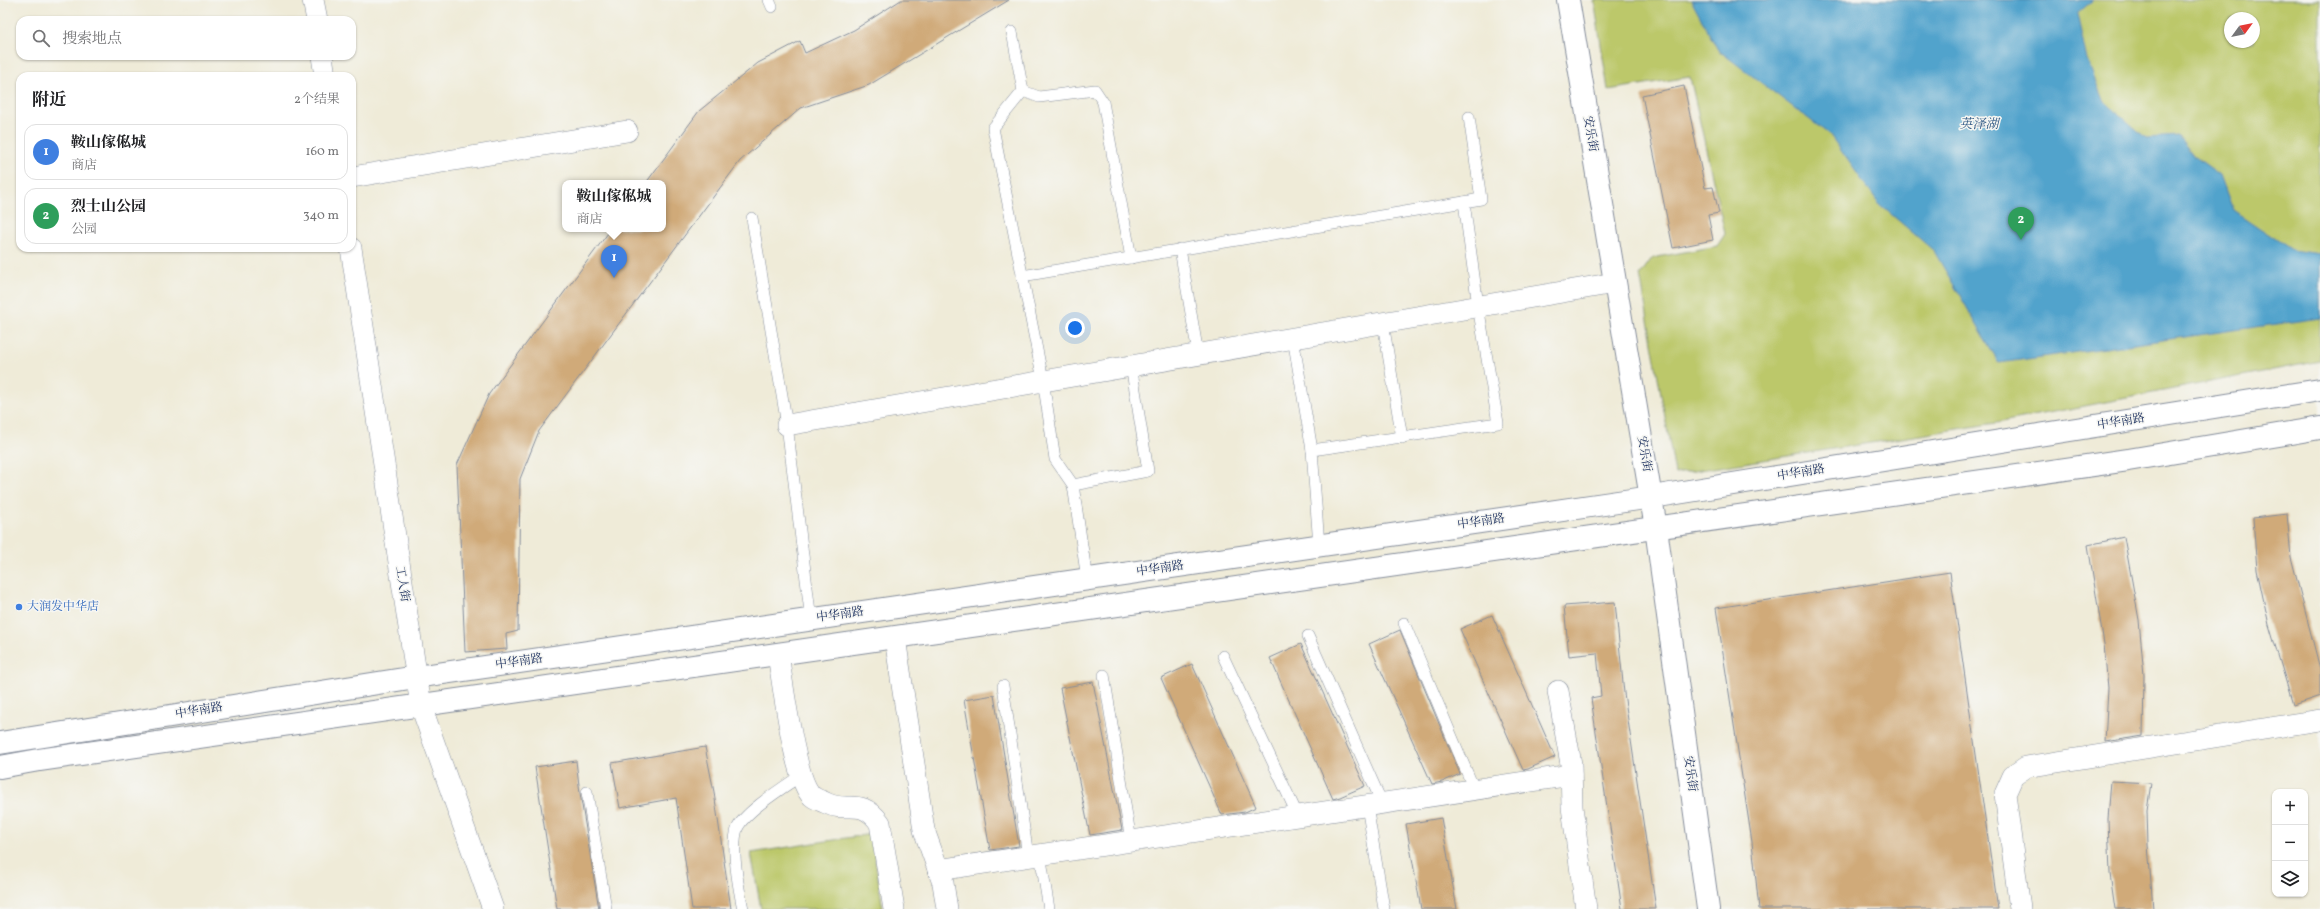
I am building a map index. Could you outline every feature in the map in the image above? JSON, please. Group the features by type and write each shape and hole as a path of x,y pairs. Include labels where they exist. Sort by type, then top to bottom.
{"main road":[{"name":"安乐街","path":"1568,0 1652,497 1708,909"},
{"name":"中华南路","path":"0,743 416,677 1652,497 2320,390"},
{"path":"0,767 39,760 2120,461 2320,428"}],"street":[{"path":"314,0 316,16"},
{"path":"323,60 324,72"},
{"path":"356,175 627,131"},
{"name":"工人街","path":"352,252 421,706 493,909"},
{"path":"787,425 1615,283"},
{"path":"895,638 924,830 943,883 947,909"},
{"path":"778,655 800,776 812,796 828,804 860,807 871,812 880,823 894,909"},
{"path":"1558,692 1571,775 1572,807 1586,909"},
{"path":"2020,909 2005,794 2013,776 2026,767 2320,720"},
{"path":"938,870 1571,775"}],"lane":[{"path":"1012,32 1023,91 993,128 1043,380 1055,459 1073,485 1087,580"},
{"path":"1023,91 1039,97 1095,90 1103,102 1131,258"},
{"path":"1022,276 1481,199 1469,117"},
{"path":"1312,450 1498,424 1478,306 1464,202"},
{"path":"752,218 787,425 811,620"},
{"path":"1180,249 1198,354"},
{"path":"1383,323 1402,438"},
{"path":"1293,338 1312,450 1319,546"},
{"path":"1073,485 1148,471 1131,365"},
{"path":"1404,623 1474,789"},
{"path":"1308,636 1374,805 1384,909"},
{"path":"1223,656 1298,816"},
{"path":"1104,675 1131,841"},
{"path":"1003,686 1034,855 1049,909"},
{"path":"742,909 735,864 737,829 758,804 800,776"},
{"path":"587,792 606,909"}],"green space":[{"path":"1594,0 2320,0 2320,361 1996,423 1675,474 1640,275 1652,258 1717,246 1725,234 1690,77 1608,90"},
{"path":"871,834 883,909 761,909 751,853"}],"water":[{"name":"英泽湖","path":"1691,0 2093,0 2077,14 2087,60 2103,100 2146,138 2178,136 2194,156 2220,175 2233,210 2292,250 2320,254 2320,318 1999,363 1934,251 1878,203 1830,135 1718,50"}],"building":[{"path":"901,0 1009,0 869,85 801,108 740,161 539,431 520,479 518,631 506,634 507,649 465,652 457,465 489,394 609,232 666,232 666,180 648,180 699,111 758,63 800,41 805,53 854,30"},
{"path":"1684,86 1705,188 1713,187 1719,213 1708,215 1713,240 1673,248 1642,95"},
{"path":"2287,514 2291,557 2320,669 2320,696 2293,705 2269,625 2257,570 2253,518"},
{"path":"2124,537 2139,620 2144,675 2143,736 2105,742 2108,688 2104,644 2088,545"},
{"path":"1950,572 1998,909 1759,909 1752,842 1716,608"},
{"path":"1615,602 1624,693 1656,909 1622,909 1591,698 1601,696 1597,653 1569,656 1564,606"},
{"path":"1492,615 1555,757 1528,769 1523,770 1460,629"},
{"path":"1400,630 1460,774 1442,782 1432,784 1369,644"},
{"path":"1301,644 1365,786 1333,799 1270,658"},
{"path":"1192,664 1256,807 1245,812 1222,815 1161,678"},
{"path":"1093,682 1122,830 1090,835 1060,688"},
{"path":"994,695 1019,846 990,850 964,700"},
{"path":"705,747 714,792 731,909 692,909 676,798 620,808 612,763"},
{"path":"576,761 599,909 557,909 535,767"},
{"path":"2111,781 2151,783 2147,810 2153,909 2115,909 2110,874 2108,819"},
{"path":"1441,818 1457,909 1421,909 1406,824"}],"place":[{"name":"烈士山公园","path":"2021,240"},
{"name":"鞍山傢俬城","path":"614,278"},
{"name":"大润发中华店","path":"19,607"}]}
